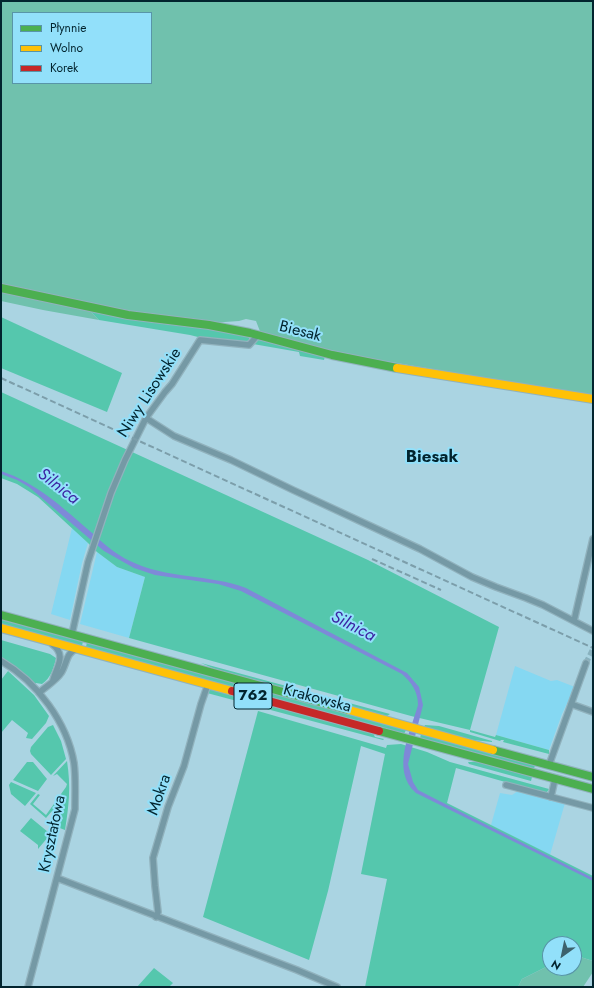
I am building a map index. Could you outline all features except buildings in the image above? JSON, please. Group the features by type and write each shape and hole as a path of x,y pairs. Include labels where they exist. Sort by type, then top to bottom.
{"main road":[{"name":"Biesak","path":"1,288 128,315 209,325 332,355 378,364 480,382 593,399"},
{"name":"Krakowska","path":"1,615 593,777"},
{"name":"Krakowska","path":"1,628 593,789"}],"street":[{"name":"Niwy Lisowskie","path":"72,634 88,562 96,535 125,460 146,418 164,392 172,384 200,340 249,345 257,336"},
{"path":"146,418 174,436 231,460 420,549 472,577 526,598 593,631"},
{"path":"574,621 593,539"},
{"path":"48,640 56,647 61,655 53,681"},
{"path":"39,693 61,673 70,652 77,648"},
{"name":"Kryształowa","path":"1,661 18,673 39,693 55,716 64,733 73,762 76,785 74,809 28,987"},
{"path":"549,764 586,663"},
{"name":"Mokra","path":"156,917 158,912 153,858 168,807 184,766 208,684"},
{"path":"571,704 593,712"},
{"path":"551,797 555,779"},
{"path":"506,785 593,808"},
{"path":"57,878 297,970 337,987"}],"shaded area":[{"path":"1,471 38,489 60,505 109,548 130,561 158,571 217,580 246,588 407,673 419,687 423,705 408,764 413,782 418,790 593,878 593,881 416,793 408,784 404,773 403,762 407,738 418,705 418,700 414,688 402,674 241,591 218,584 155,575 134,568 104,551 29,487 17,480 1,474"},
{"path":"72,528 88,543 82,563 70,620 51,614"},
{"path":"97,552 117,567 145,577 129,638 80,624"},
{"path":"515,666 551,681 557,680 575,687 562,714 549,750 496,735"},
{"path":"518,791 565,803 550,855 491,825 500,793 512,795"}],"green space":[{"path":"1,1 593,1 593,396 331,352 261,334 256,321 246,319 211,323 144,315 1,286"},
{"path":"1,290 89,310 99,320 1,301"},
{"path":"89,310 213,329 248,336 250,340 247,343 202,338 99,320"},
{"path":"1,317 122,373 107,412 1,368"},
{"path":"257,340 325,356 324,360 300,356 299,352 253,344"},
{"path":"1,392 368,560 499,627 470,730 411,716 129,638 145,577 117,567 97,552 38,497 17,484 1,478"},
{"path":"1,619 83,641 82,646 1,624"},
{"path":"1,640 50,654 56,658 48,679 42,684 35,684 17,668 1,658"},
{"path":"87,642 406,730 404,734 86,647"},
{"path":"201,663 390,714 387,716 222,672"},
{"path":"8,671 34,695 49,716 46,723 32,739 26,738 28,733 12,720 1,733 1,680"},
{"path":"211,689 373,733 375,737 384,739 383,740 207,693"},
{"path":"258,711 386,748 387,745 401,744 427,752 450,762 549,789 544,793 456,768 447,803 593,876 593,961 582,958 582,936 542,936 542,969 522,979 518,987 365,987 387,879 361,874 385,754 361,746 328,891 309,960 203,917"},
{"path":"53,725 61,741 66,759 51,775 31,754 30,751 31,747 48,727"},
{"path":"425,725 439,726 492,742 473,740 424,727"},
{"path":"470,730 495,737 496,735 549,750 549,754 503,742 504,740 500,741 470,732"},
{"path":"421,734 535,765 534,769 420,738"},
{"path":"67,761 69,796 65,830 57,827 63,818 52,811 46,818 30,804 38,794 40,795 33,804 46,815 66,787 67,784 57,774 53,776"},
{"path":"27,762 33,762 47,779 38,791 13,780"},
{"path":"468,762 478,762 532,777 531,781 469,764"},
{"path":"11,782 36,793 25,806 11,794 9,785"},
{"path":"31,818 48,832 54,830 38,849 38,845 20,831"},
{"path":"582,958 593,961 593,972 583,987 518,987 522,979 542,969 542,976 582,976"},
{"path":"154,968 173,983 169,987 137,987"}],"tunnel":[{"path":"586,663 593,649"}],"railway":[{"path":"1,378 593,648"},
{"path":"372,559 441,590"}],"traffic: fast":[{"path":"1,288 128,315 209,325 250,333 332,355 397,368"},
{"path":"1,615 349,710"},
{"path":"379,731 593,789"},
{"path":"493,750 593,777"}],"traffic: slow":[{"path":"397,368 593,399"},
{"path":"1,628 232,691"},
{"path":"349,710 493,750"}],"traffic: jam":[{"path":"232,691 379,731"}],"district":[{"name":"Biesak","path":"432,458"}],"water label":[{"name":"Silnica","path":"58,487"},
{"name":"Silnica","path":"353,627"}]}
